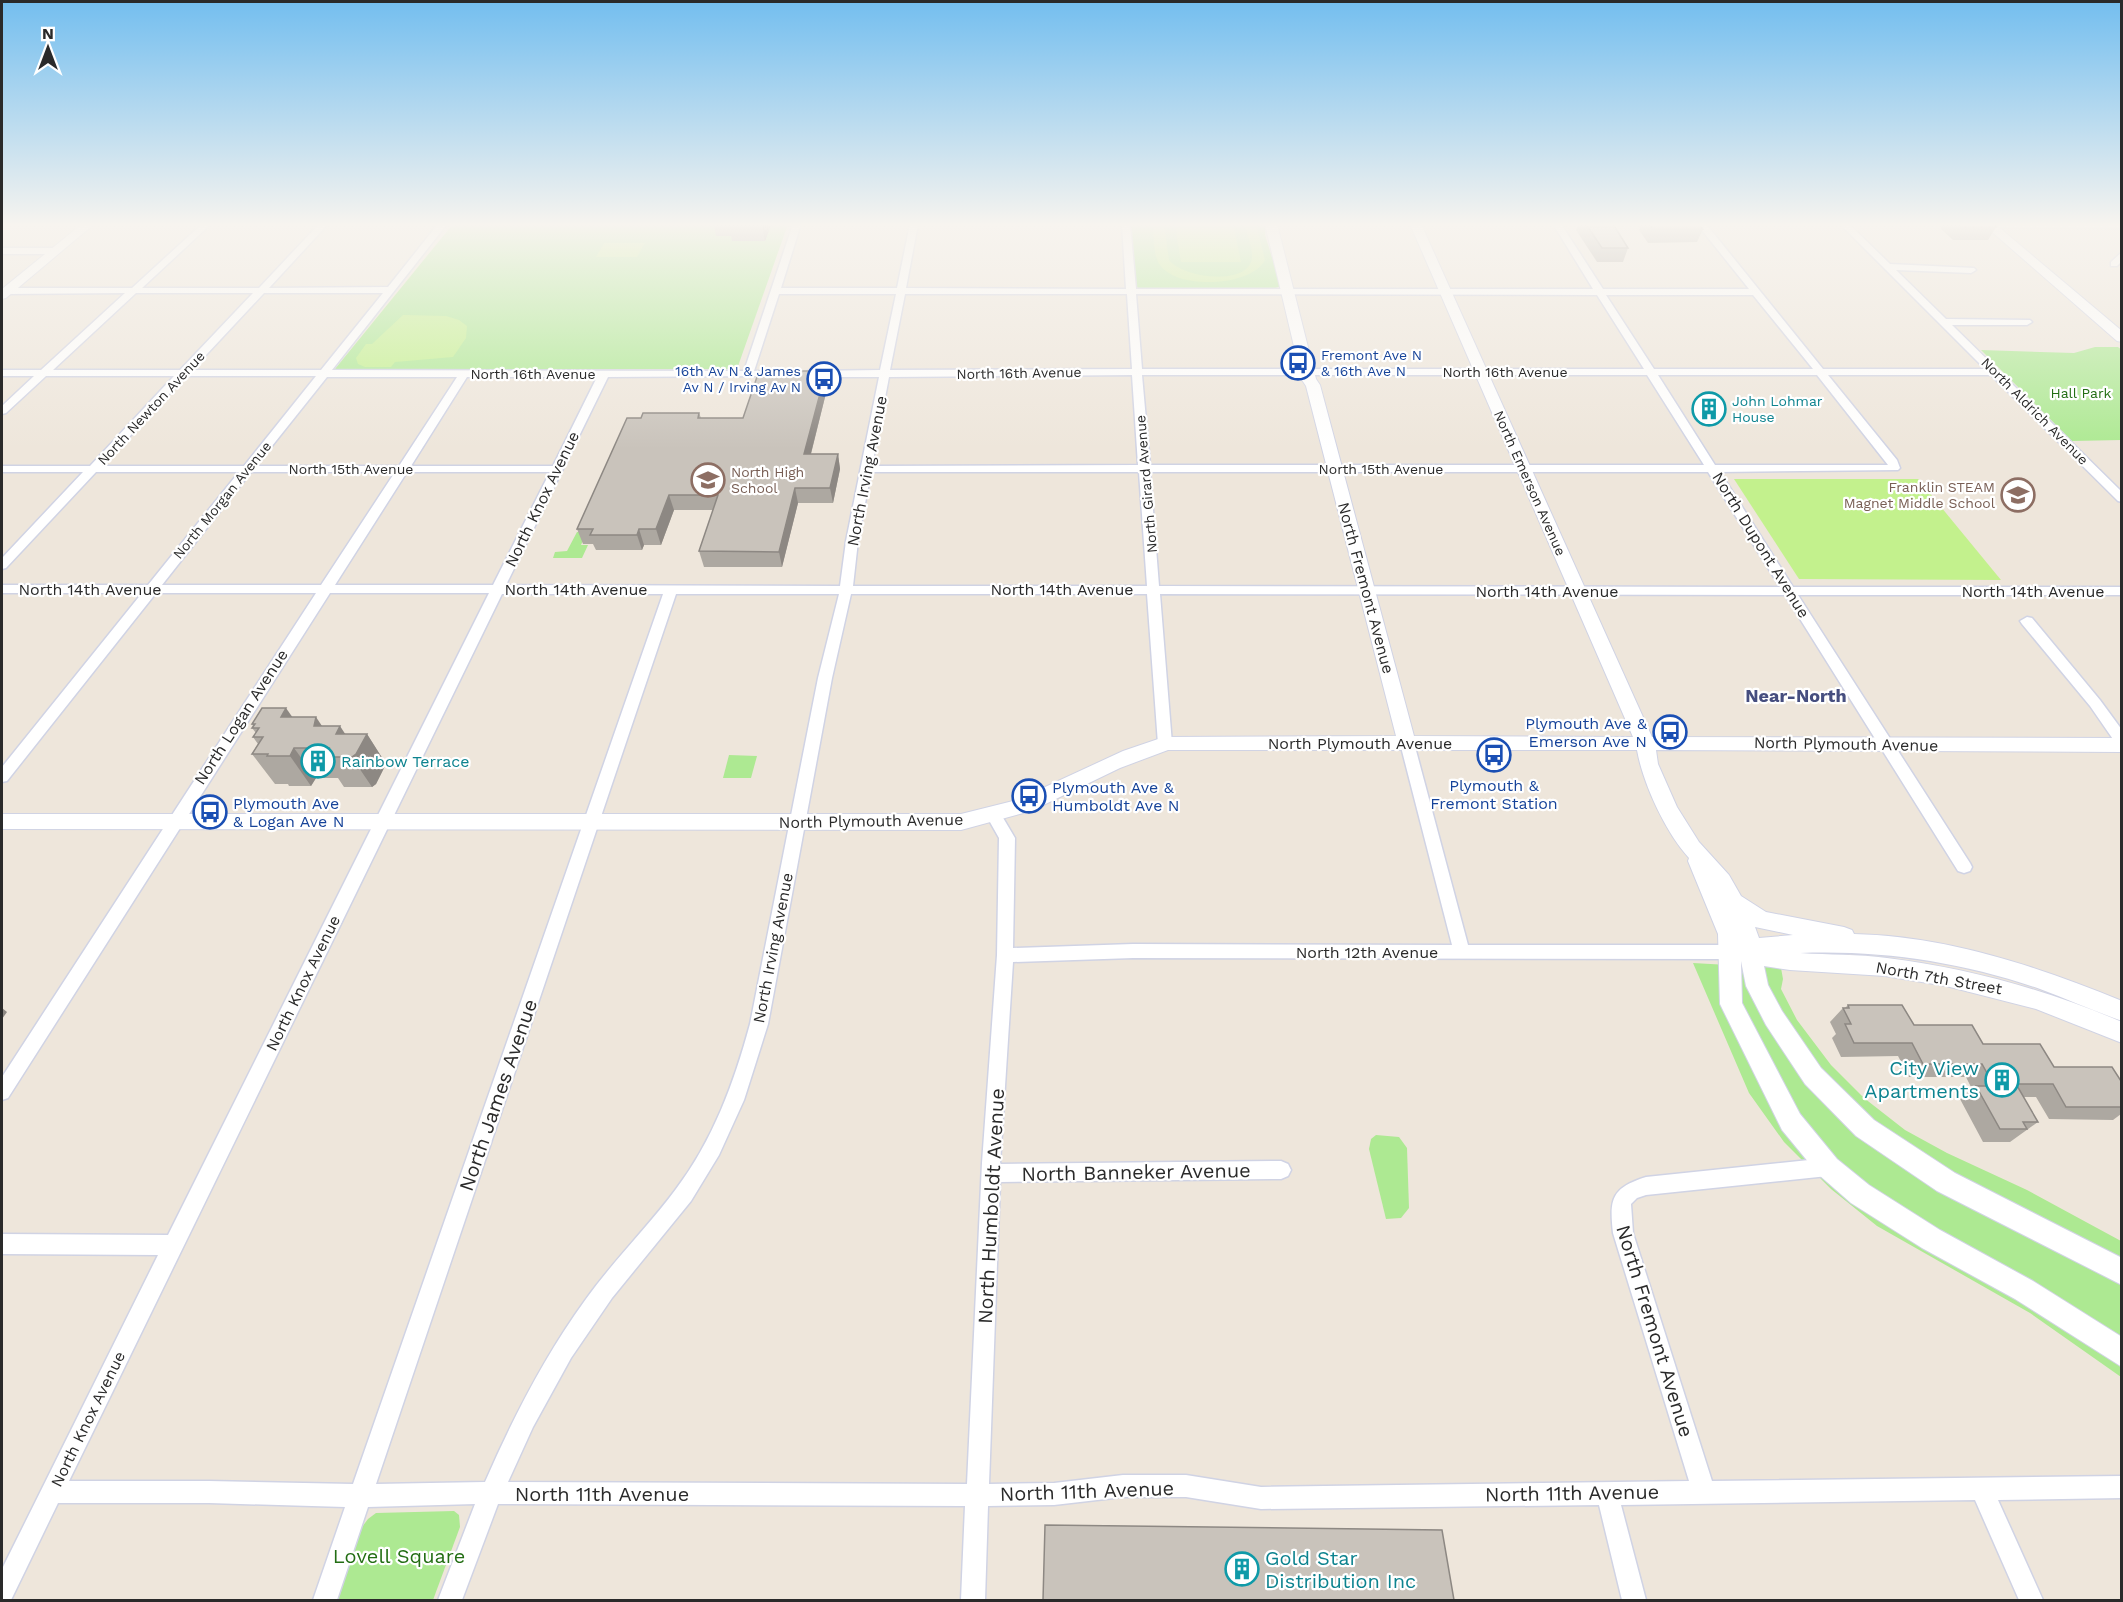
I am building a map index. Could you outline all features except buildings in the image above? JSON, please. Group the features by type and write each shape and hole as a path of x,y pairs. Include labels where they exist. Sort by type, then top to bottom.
{"street":[{"path":"2,411 124,299"},
{"name":"North Newton Avenue","path":"2,565 254,299"},
{"name":"North Morgan Avenue","path":"2,777 382,299"},
{"path":"748,374 772,299"},
{"name":"North Irving Avenue","path":"450,1600 510,1450 546,1380 585,1318 627,1262 669,1215 709,1157 729,1116 747,1068 759,1024 825,678 846,590 852,541 900,299"},
{"name":"North Girard Avenue","path":"1132,299 1165,744"},
{"name":"North Fremont Avenue","path":"1289,299 1462,952"},
{"name":"North Emerson Avenue","path":"1447,299 1645,742"},
{"name":"North Dupont Avenue","path":"1604,299 1964,867"},
{"path":"1759,299 1819,372"},
{"name":"North Aldrich Avenue","path":"1922,299 2121,498"},
{"path":"2075,299 2121,338"},
{"path":"1945,322 2027,322"},
{"name":"North 15th Avenue","path":"867,469 1894,468 1893,462 1819,372"},
{"name":"North 16th Avenue","path":"2,373 1995,372"},
{"name":"North Logan Avenue","path":"2,1092 174,821 464,374"},
{"name":"North Knox Avenue","path":"2,1593 604,374"},
{"name":"North 15th Avenue","path":"2,469 557,469"},
{"path":"2103,480 2121,480"},
{"name":"North 14th Avenue","path":"2,589 2121,591"},
{"name":"North James Avenue","path":"325,1600 671,589"},
{"path":"2027,621 2095,703 2121,743"},
{"path":"1645,742 1649,764 1668,809 1692,848 1729,934 1774,1018 1813,1076 1865,1128 1946,1182 2121,1272"},
{"name":"North Plymouth Avenue","path":"2,822 940,823 961,822 994,815 1030,803 1119,759 1165,744 2121,743"},
{"name":"North Humboldt Avenue","path":"973,1600 991,1173 1005,955 1007,838 994,815"},
{"path":"1692,848 1722,881 1748,935 1739,952 1731,1004 1791,1122 1828,1167 1860,1194 1920,1233 2024,1290 2121,1353"},
{"path":"1734,902 1761,920 1888,945"},
{"name":"North 7th Street","path":"1739,952 1769,945 1888,945 1954,957 2011,972 2121,1011"},
{"name":"North 12th Avenue","path":"1005,955 1133,951 1739,952"},
{"name":"North 7th Street","path":"1739,952 1774,960 1840,962 1887,967 1979,983 2044,1002 2121,1033"},
{"name":"North Fremont Avenue","path":"1704,1492 1623,1233 1622,1200 1631,1191 1646,1186 1828,1167"},
{"name":"North Banneker Avenue","path":"991,1173 1281,1170"},
{"path":"2,1244 172,1245"},
{"name":"North 11th Avenue","path":"52,1492 209,1492 361,1496 492,1493 978,1495 1054,1494 1123,1486 1186,1486 1261,1498 2121,1487"},
{"path":"1982,1490 2031,1600"},
{"path":"1607,1493 1634,1600"}],"green space":[{"path":"392,299 762,299 737,369 335,369"},
{"path":"403,315 446,316 459,320 467,326 466,338 453,357 395,362 391,367 365,367 358,364 356,358 366,344 372,344"},
{"name":"Hall Park","path":"2095,347 2118,347 2122,350 2121,440 2072,441 1981,350 2074,353"},
{"path":"1734,479 1918,479 2001,580 1799,579"},
{"path":"577,532 587,532 581,545 588,545 582,558 553,558 555,552 567,551"},
{"path":"729,755 757,756 751,778 723,778"},
{"path":"1693,963 1781,968 1783,979 1781,989 1797,1020 1831,1065 1864,1098 1905,1130 1947,1153 2027,1190 2121,1241 2121,1377 2030,1313 1877,1226 1831,1189 1784,1142 1749,1093"},
{"path":"1376,1135 1399,1137 1407,1148 1409,1208 1401,1218 1386,1219 1369,1149 1371,1139"},
{"name":"Lovell Square","path":"454,1511 459,1515 460,1527 433,1600 337,1600 362,1527 368,1519 376,1513"}],"place":[{"name":"Fremont Ave N & 16th Ave N","path":"1298,363"},
{"name":"16th Av N & James Av N / Irving Av N","path":"824,379"},
{"name":"John Lohmar House","path":"1709,409"},
{"name":"North High School","path":"708,480"},
{"name":"Franklin STEAM Magnet Middle School","path":"2018,495"},
{"name":"Plymouth Ave & Emerson Ave N","path":"1670,732"},
{"name":"Plymouth & Fremont Station","path":"1494,755"},
{"name":"Rainbow Terrace","path":"318,761"},
{"name":"Plymouth Ave & Humboldt Ave N","path":"1029,796"},
{"name":"Plymouth Ave & Logan Ave N","path":"210,812"},
{"name":"City View Apartments","path":"2002,1080"},
{"name":"Gold Star Distribution Inc","path":"1242,1569"}],"district":[{"name":"Near-North","path":"1796,695"}]}
